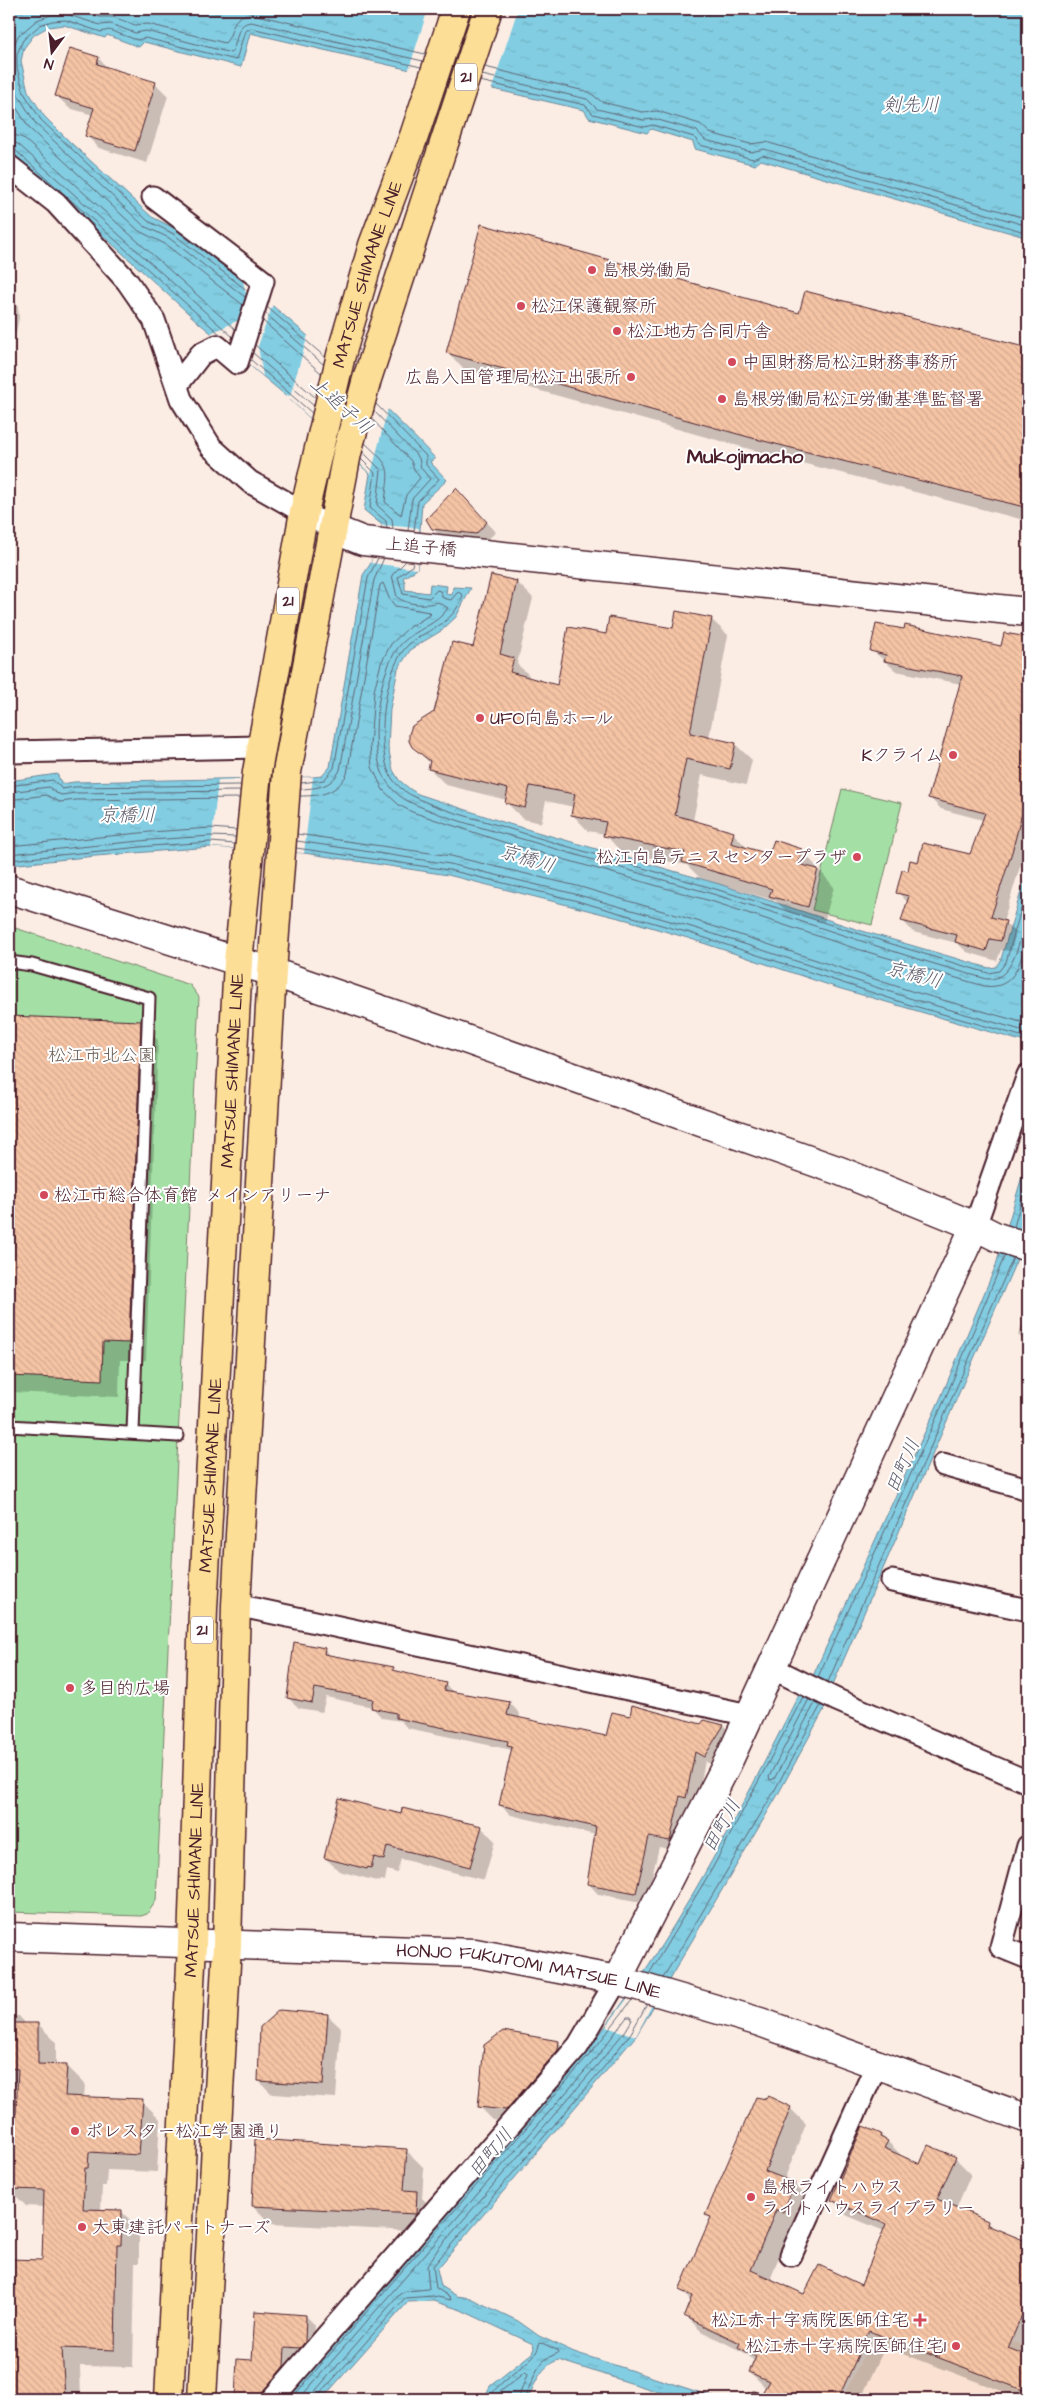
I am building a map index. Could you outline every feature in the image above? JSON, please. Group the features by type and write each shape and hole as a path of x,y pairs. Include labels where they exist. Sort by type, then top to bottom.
{"main road":[{"name":"MATSUE SHIMANE LINE","path":"169,2399 192,1945 203,1609 238,962 259,760 304,512 341,355 374,245 414,136 456,9"},
{"name":"MATSUE SHIMANE LINE","path":"202,2399 227,1946 236,1605 272,972 287,772 347,453 368,379 488,9"}],"street":[{"path":"9,166 56,203 127,280 154,320 181,399 211,447 250,482 333,529"},
{"path":"153,197 264,281 237,363 217,346 202,354 177,385"},
{"name":"上追子橋","path":"333,529 363,541 1028,612"},
{"path":"9,752 259,760"},
{"path":"9,889 272,972 840,1171 986,1232 1028,1247"},
{"path":"272,2399 578,2046 623,1982 728,1762 770,1667 986,1232 1028,1075"},
{"path":"943,1465 1028,1489"},
{"path":"892,1581 1028,1610"},
{"path":"236,1605 749,1715"},
{"path":"770,1667 832,1698 1028,1782"},
{"path":"1028,1846 1001,1947 1028,1958"},
{"name":"HONJO FUKUTOMI MATSUE LINE","path":"9,1937 192,1945 475,1953 623,1982 760,2022 1028,2119"},
{"path":"791,2255 877,2064"}],"lane":[{"path":"9,962 32,965 149,998 133,1432"},
{"path":"9,1426 178,1436"}],"shaded area":[{"name":"松江赤十字病院医師住宅","path":"893,2294 1028,2347 1028,2399 842,2399"}],"green space":[{"name":"松江向島テニスセンタープラザ","path":"842,789 902,803 872,925 812,910"},
{"name":"松江市北公園","path":"9,926 190,985 199,997 156,1901 147,1914 141,1916 9,1912"}],"water":[{"path":"9,9 1028,9 1028,238 761,160 755,165 695,149 693,142 651,129 647,133 589,118 584,110 250,33 241,67 144,42 139,47 107,35 105,38 64,25 48,27 34,35 24,48 21,61 28,91 44,116 70,142 152,217 174,228 209,254 277,309 342,366 435,458 430,462 447,480 422,503 417,569 403,578 405,590 429,593 430,584 447,586 446,594 452,595 453,587 471,588 456,617 441,631 411,649 398,669 390,709 388,747 393,770 399,780 418,794 509,824 719,884 859,930 989,968 996,967 1001,959 1028,868 1028,1043 838,988 691,939 627,920 448,875 304,853 211,847 9,865 9,781 57,774 62,784 74,782 322,776 330,767 363,575 371,563 382,525 364,510 370,474 284,394 199,323 9,150"},
{"path":"1028,1156 1027,1236 831,1689 827,1704 776,1798 636,2036 437,2269 441,2286 457,2296 470,2298 518,2321 539,2336 574,2352 720,2399 681,2399 558,2360 547,2366 543,2371 528,2399 484,2399 490,2386 532,2353 533,2344 461,2310 433,2301 408,2302 322,2399 284,2399 588,2049 649,1965 677,1921 728,1831 800,1692 811,1680 941,1397 996,1265"}],"pier":[{"path":"428,9 518,9 491,91 408,72"},
{"path":"243,281 273,304 258,346 263,376 211,333 239,320 247,299"},
{"path":"308,335 388,408 371,474 284,394 290,396"},
{"path":"382,525 419,528 417,569 371,563"},
{"path":"313,777 304,853 211,847 218,780"},
{"path":"630,1995 653,2003 636,2036 606,2027"}],"building":[{"path":"70,48 99,57 97,64 156,82 135,151 85,136 94,108 55,96"},
{"path":"481,224 799,313 805,291 1028,348 1028,508 752,438 446,353"},
{"path":"456,488 487,522 476,534 432,529 426,519"},
{"path":"491,575 517,581 500,654 514,658 510,672 557,685 568,627 606,634 609,617 673,628 676,611 712,618 690,733 736,743 730,769 686,759 675,815 734,832 731,843 769,854 774,840 802,849 798,864 818,869 808,907 769,896 772,889 682,862 685,852 603,836 606,822 571,815 575,794 530,786 525,808 505,803 508,789 428,769 430,761 412,747 409,741 409,734 412,726 434,712 452,642 473,647"},
{"path":"876,624 904,629 905,625 1001,646 1004,633 1028,637 1028,790 1012,852 991,917 1006,921 1001,941 990,939 986,951 955,942 957,935 901,921 909,896 896,893 902,870 908,871 910,860 918,862 923,843 970,854 985,813 928,798 962,676 884,661 886,655 870,651"},
{"path":"9,1016 141,1021 129,1343 103,1342 102,1380 9,1376"},
{"path":"294,1642 325,1648 324,1654 394,1667 393,1670 446,1683 444,1690 510,1702 507,1715 606,1736 612,1712 630,1716 632,1705 701,1724 704,1720 724,1725 704,1757 695,1752 686,1798 680,1796 670,1841 649,1837 636,1893 587,1884 596,1827 499,1805 512,1747 507,1746 508,1741 396,1718 396,1713 371,1708 373,1699 315,1688 312,1703 287,1698"},
{"path":"339,1798 401,1814 402,1808 482,1826 470,1867 387,1846 384,1860 374,1857 371,1868 368,1867 367,1869 324,1858"},
{"path":"279,2010 328,2014 323,2085 258,2081 260,2027"},
{"path":"9,2023 38,2023 38,2064 67,2065 65,2096 143,2099 139,2155 89,2152 88,2168 85,2168 83,2209 122,2210 121,2245 117,2245 115,2350 62,2348 65,2399 9,2399 9,2259 42,2260 44,2190 9,2189 9,2113 16,2114 18,2069 9,2068"},
{"path":"503,2031 559,2041 558,2050 506,2110 478,2107 484,2045"},
{"path":"768,2096 791,2107 765,2171 795,2183 783,2212 776,2210 751,2270 804,2294 819,2265 861,2285 886,2224 831,2200 863,2126 881,2134 880,2137 888,2141 884,2148 920,2164 928,2145 956,2157 937,2199 988,2221 987,2225 1028,2242 1028,2301 1008,2348 1028,2356 1028,2392 869,2331 838,2399 775,2399 762,2393 769,2381 749,2372 756,2357 738,2347 740,2343 684,2316 692,2296 679,2290 711,2217 705,2215 756,2097 766,2099"},
{"path":"255,2139 407,2149 404,2190 417,2191 416,2214 252,2206"},
{"path":"255,2311 306,2315 305,2342 300,2348 285,2347 284,2366 263,2391 260,2399 235,2399 237,2359 252,2360"}],"place":[{"name":"島根労働局","path":"592,270"},
{"name":"松江保護観察所","path":"521,306"},
{"name":"松江地方合同庁舎","path":"617,331"},
{"name":"中国財務局松江財務事務所","path":"732,362"},
{"name":"広島入国管理局松江出張所","path":"631,377"},
{"name":"島根労働局松江労働基準監督署","path":"722,399"},
{"name":"UFO向島ホール","path":"480,718"},
{"name":"Kクライム","path":"953,755"},
{"name":"松江向島テニスセンタープラザ","path":"857,857"},
{"name":"松江市総合体育館 メインアリーナ","path":"44,1195"},
{"name":"多目的広場","path":"70,1688"},
{"name":"ポレスター松江学園通り","path":"75,2131"},
{"name":"島根ライトハウス ライトハウスライブラリー","path":"751,2197"},
{"name":"大東建託パートナーズ","path":"82,2227"},
{"name":"松江赤十字病院医師住宅","path":"920,2320"},
{"name":"松江赤十字病院医師住宅1","path":"956,2346"}],"district":[{"name":"Mukojimacho","path":"745,457"}],"water label":[{"name":"剣先川","path":"911,105"},
{"name":"上追子川","path":"341,406"},
{"name":"京橋川","path":"127,815"},
{"name":"京橋川","path":"527,859"},
{"name":"京橋川","path":"914,975"},
{"name":"田町川","path":"903,1466"},
{"name":"田町川","path":"722,1826"},
{"name":"田町川","path":"491,2153"}]}
